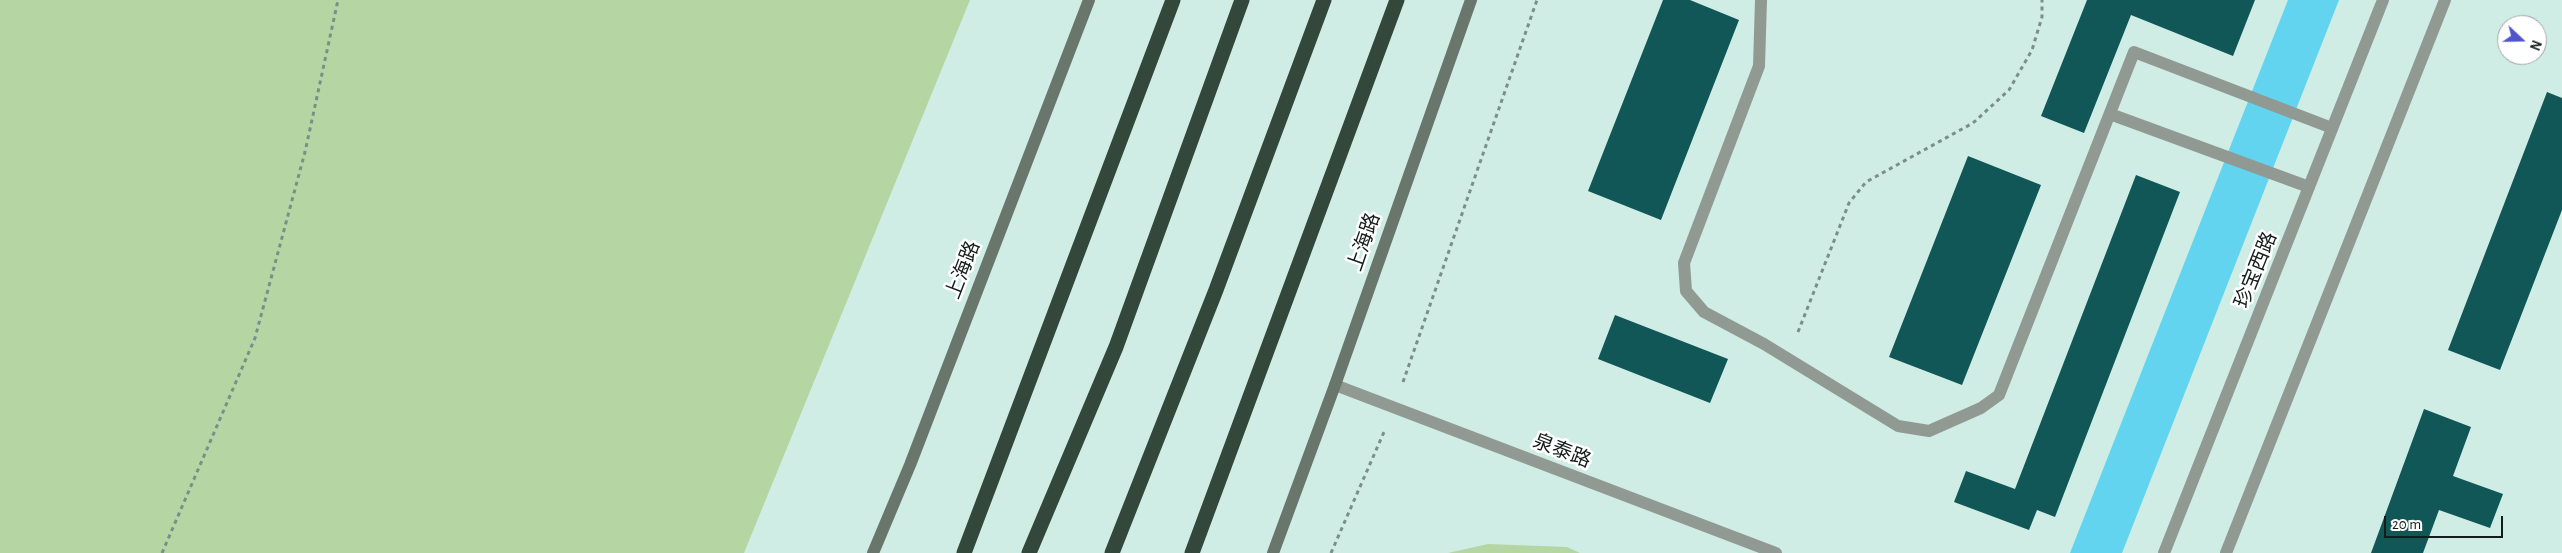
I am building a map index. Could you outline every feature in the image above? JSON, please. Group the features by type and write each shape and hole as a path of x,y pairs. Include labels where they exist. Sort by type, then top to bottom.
{"highway":[{"path":"964,553 1173,0"},
{"path":"1029,553 1116,347 1242,0"},
{"path":"1112,553 1216,290 1324,0"},
{"path":"1192,553 1295,270 1397,0"}],"main road":[{"name":"上海路","path":"873,553 910,465 1089,0"},
{"name":"上海路","path":"1273,553 1335,385 1470,0"},
{"path":"879,553 910,465"}],"street":[{"path":"1761,0 1759,66 1684,263 1686,291 1704,312 1764,344 1787,360 1898,426 1929,431 1981,408 1998,395 2134,52 2332,128"},
{"name":"珍宝西路","path":"2164,553 2383,0"},
{"path":"2226,553 2445,0"},
{"path":"2110,114 2309,187"},
{"name":"泉泰路","path":"1335,385 1776,553"}],"path":[{"path":"162,553 255,338 305,152 338,0"},
{"path":"1331,553 1394,408 1537,0"},
{"path":"1787,360 1849,203 1866,182 1973,122 2009,90 2032,50 2042,17 2042,0"}],"green space":[{"path":"0,0 970,0 744,553 0,553"},
{"path":"1488,544 1567,547 1580,553 1448,553"}],"water":[{"path":"2288,0 2339,0 2122,553 2070,553"}],"building":[{"path":"1663,0 1690,0 1739,20 1661,220 1588,191"},
{"path":"2087,0 2255,0 2233,56 2131,15 2084,133 2041,116"},
{"path":"2547,92 2562,98 2562,210 2500,370 2448,350"},
{"path":"1968,156 2041,185 1962,385 1889,357"},
{"path":"2136,175 2180,192 2055,517 2037,510 2029,530 1954,502 1966,471 2015,489"},
{"path":"1615,315 1728,359 1710,403 1598,359"},
{"path":"2424,409 2471,427 2453,476 2503,494 2490,528 2439,510 2423,553 2371,553"}]}
